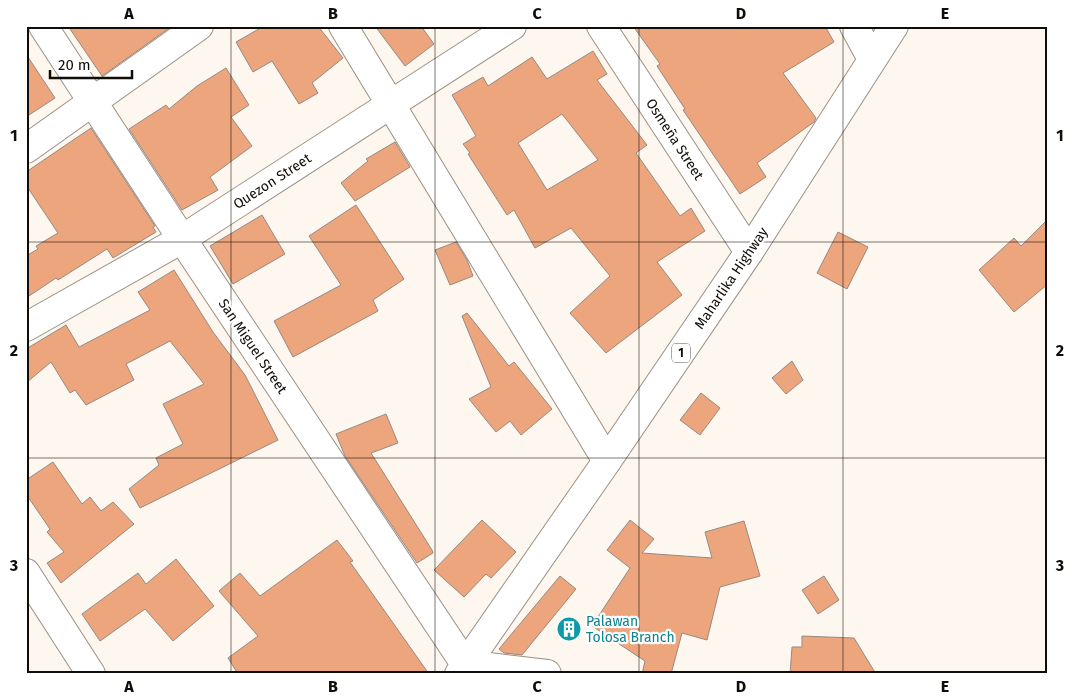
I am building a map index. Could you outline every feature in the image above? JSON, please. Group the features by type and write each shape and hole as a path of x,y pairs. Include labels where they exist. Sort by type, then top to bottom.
{"main road":[{"name":"San Miguel Street","path":"43,26 462,669"},
{"path":"26,149 199,26"},
{"path":"343,26 607,461"},
{"name":"Quezon Street","path":"26,326 182,239 512,26"},
{"name":"Osmeña Street","path":"601,26 749,252"},
{"path":"854,26 872,59"},
{"name":"Maharlika Highway","path":"462,669 607,461 749,252 894,26"},
{"path":"27,577 91,674"},
{"path":"462,669 547,674"}],"building":[{"path":"68,26 172,26 102,76"},
{"path":"264,26 318,26 343,58 312,83 318,93 299,104 272,61 253,72 236,42"},
{"path":"375,26 421,26 434,44 405,66"},
{"path":"633,26 825,26 834,42 783,73 816,118 814,122 757,163 766,177 740,194 683,110 685,109 657,66 660,64"},
{"path":"593,51 607,74 597,80 647,145 636,153 680,216 691,208 705,231 657,262 682,295 606,353 570,313 610,276 571,228 535,248 514,210 507,215 468,154 470,153 463,144 476,136 452,95 483,77 488,86 532,57 547,79","holes":["562,114 598,160 547,190 518,143"]},
{"path":"26,54 55,98 26,117"},
{"path":"226,68 249,105 231,117 252,146 210,177 218,190 182,210 129,129 166,105 169,109 197,86"},
{"path":"91,128 155,226 153,227 156,232 113,258 107,249 58,280 56,278 26,298 26,256 38,249 36,246 58,233 26,185 26,172"},
{"path":"395,142 410,167 355,201 341,183 368,161 366,159"},
{"path":"356,205 404,279 373,300 378,311 293,357 274,321 341,285 309,236"},
{"path":"262,215 285,254 233,284 210,246"},
{"path":"1048,219 1048,284 1014,312 979,270 1014,238 1021,246"},
{"path":"838,232 868,247 847,289 817,273"},
{"path":"456,242 467,260 473,276 450,285 435,250"},
{"path":"174,270 213,332 245,375 278,440 140,508 129,489 159,465 156,458 183,444 163,404 204,384 170,341 126,364 134,380 86,405 75,390 70,393 51,362 26,383 26,349 66,325 79,347 150,310 138,292"},
{"path":"467,313 509,366 514,362 552,409 521,435 510,421 496,432 469,399 491,387 462,316"},
{"path":"792,361 803,380 786,394 772,378"},
{"path":"701,393 720,408 700,435 680,420"},
{"path":"386,414 398,443 371,453 432,550 433,553 417,563 345,456 336,434"},
{"path":"53,462 82,504 90,497 101,511 113,502 134,524 61,583 47,563 64,552 47,532 50,529 26,494 26,480"},
{"path":"482,520 516,552 491,578 486,574 464,597 434,570"},
{"path":"630,520 654,539 642,553 712,558 705,532 744,521 760,576 720,587 707,640 682,633 671,674 642,674 645,661 592,626 630,568 607,550"},
{"path":"337,540 353,561 350,562 429,674 238,674 228,658 258,636 219,591 240,573 260,596"},
{"path":"176,559 214,606 173,641 145,609 100,641 82,614 138,573 146,584"},
{"path":"560,576 576,589 522,655 504,653 499,649"},
{"path":"824,576 839,600 818,614 802,590"},
{"path":"802,636 854,638 876,674 790,674 792,647 802,647"}],"place":[{"name":"Palawan Tolosa Branch","path":"569,629"}]}
